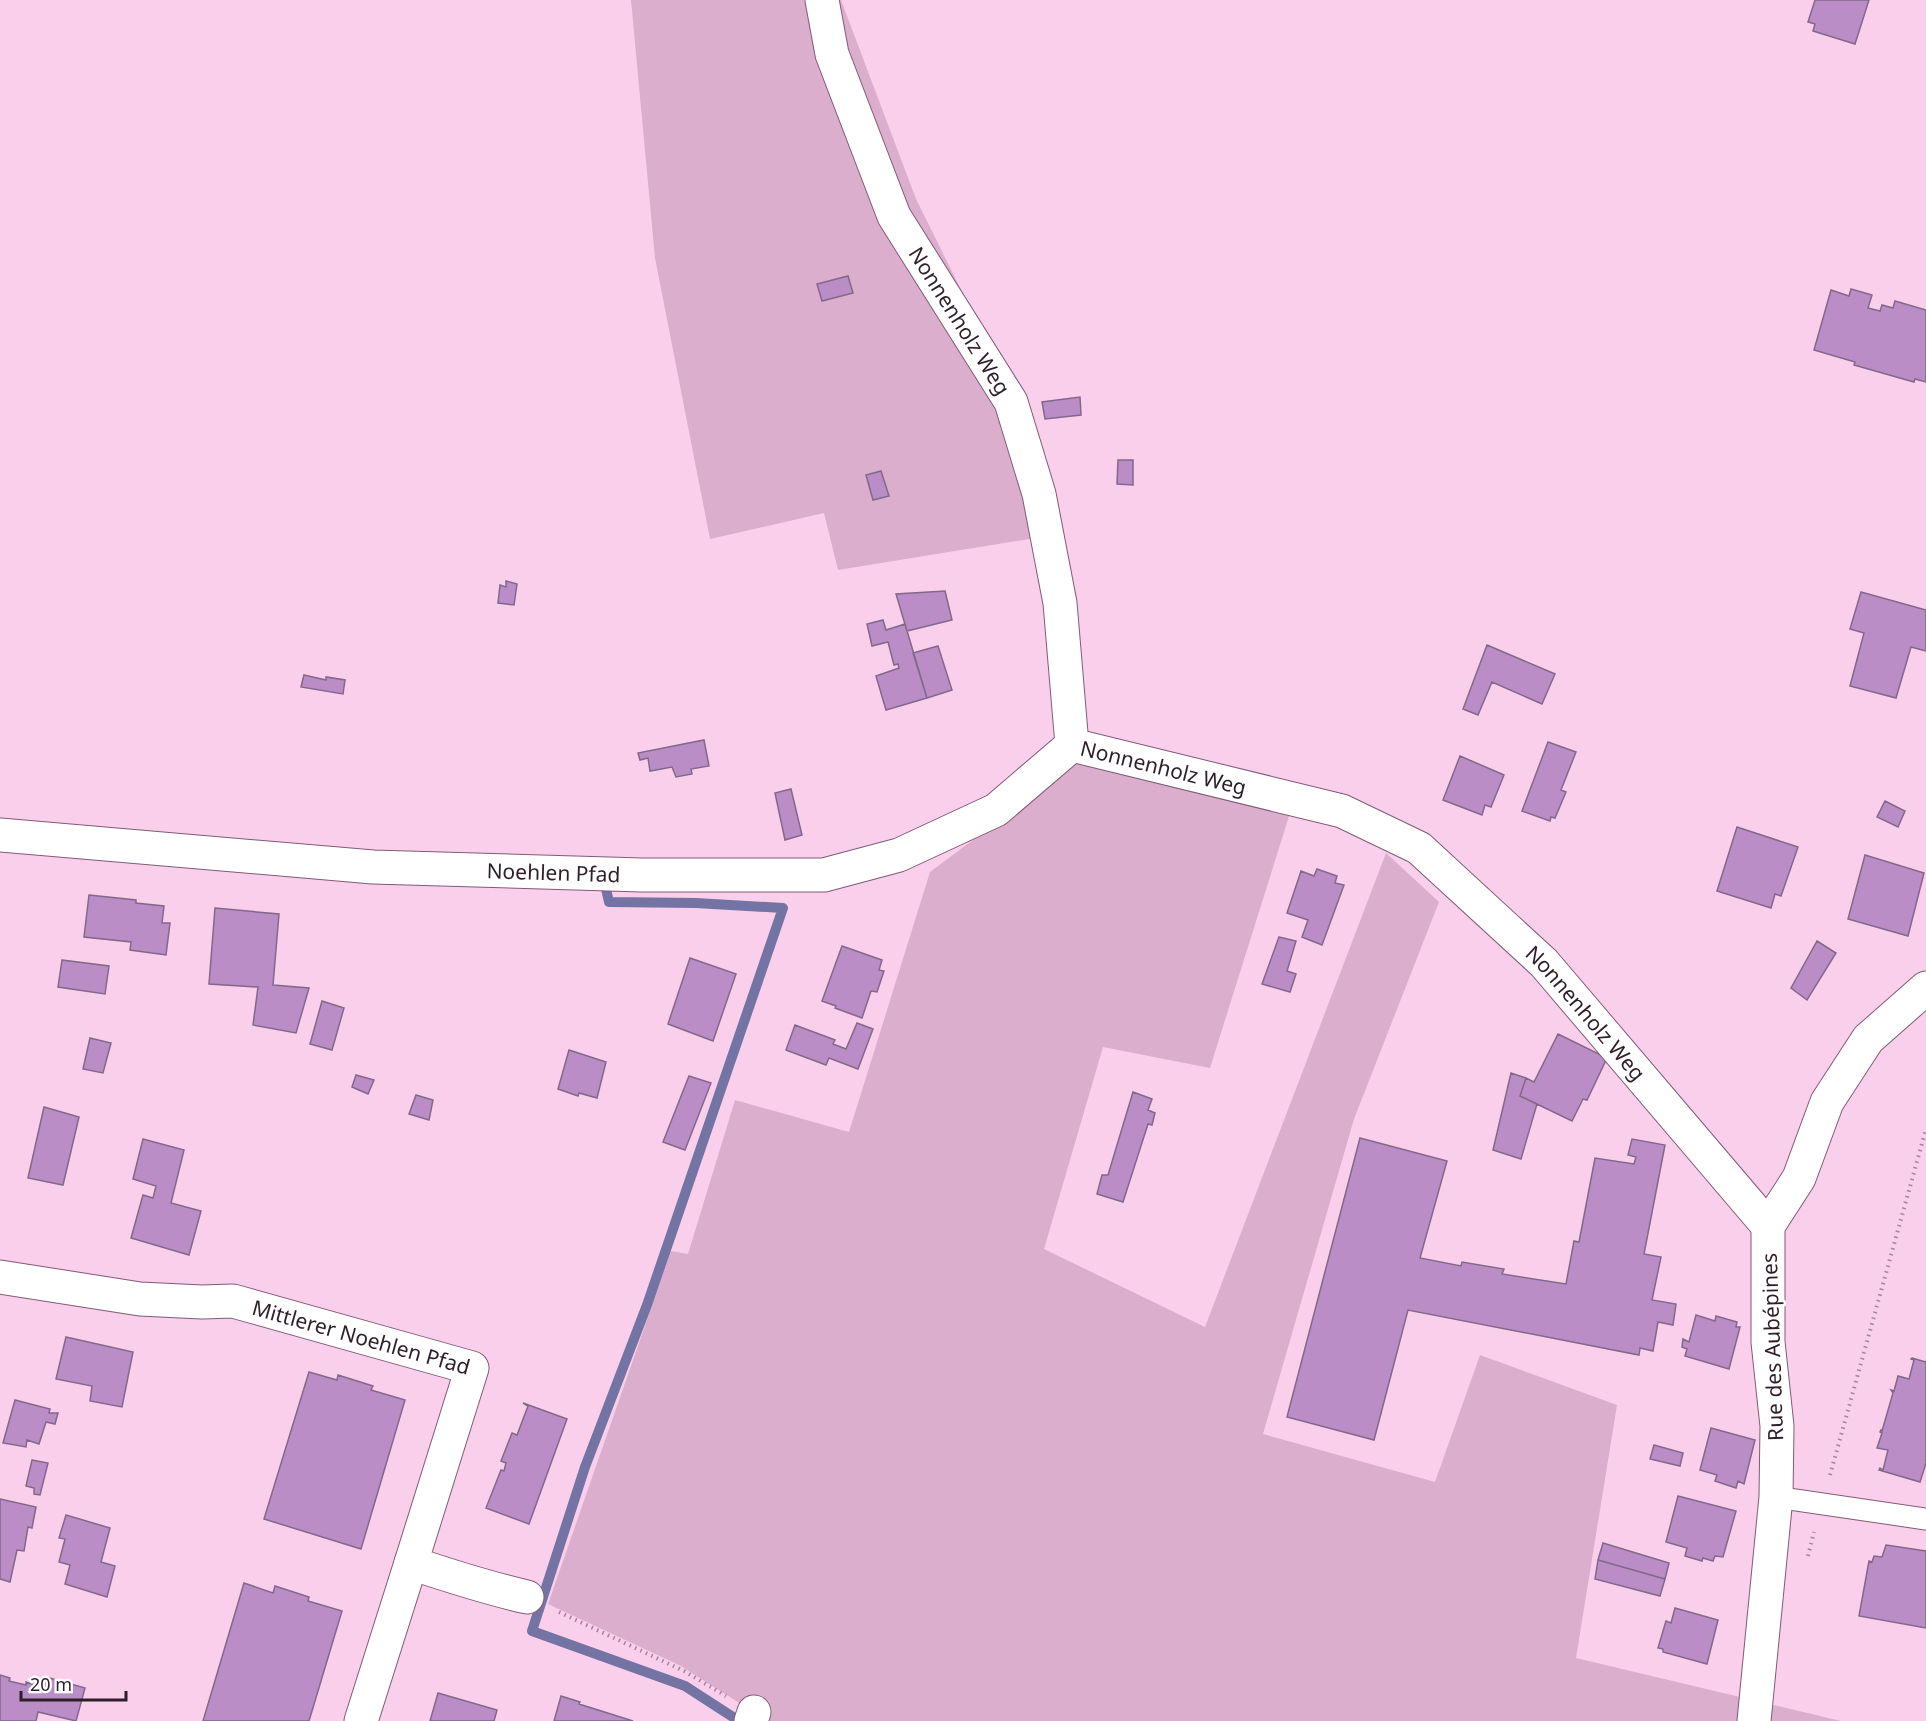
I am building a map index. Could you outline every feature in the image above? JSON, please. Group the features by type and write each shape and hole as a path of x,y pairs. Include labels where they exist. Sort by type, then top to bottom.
{"street":[{"name":"Nonnenholz Weg","path":"822,0 832,54 894,216 1011,402 1039,494 1060,603 1072,745 1342,811 1419,848 1544,963 1768,1226"},
{"name":"Noehlen Pfad","path":"0,836 372,867 642,875 824,875 898,855 996,810 1072,745"},
{"name":"Rue des Aubépines","path":"1754,1721 1776,1497 1777,1426 1768,1342 1768,1226 1799,1178 1827,1102 1868,1039 1926,988"},
{"name":"Mittlerer Noehlen Pfad","path":"0,1277 140,1299 233,1301 472,1368 411,1563"},
{"path":"361,1721 411,1563 478,1586 526,1597"}],"lane":[{"path":"1776,1497 1926,1519"}],"path":[{"path":"1821,1505 1926,1129"},
{"path":"556,1610 684,1671 752,1716"}],"shaded area":[{"path":"631,0 841,0 916,199 1043,455 1060,534 838,570 824,513 710,539 655,258"},
{"path":"1086,756 1296,794 1210,1068 1103,1047 1044,1249 1205,1327 1386,853 1439,902 1354,1119 1263,1434 1435,1482 1480,1355 1617,1405 1576,1658 1841,1721 768,1721 679,1665 548,1604 671,1251 688,1254 735,1100 849,1132 930,872"}],"building":[{"path":"1815,0 1869,0 1855,44 1813,31 1815,24 1808,22"},
{"path":"848,276 853,293 822,301 817,284"},
{"path":"1851,289 1872,295 1868,308 1880,311 1882,305 1893,308 1895,301 1926,310 1926,382 1915,379 1914,382 1854,365 1855,362 1814,350 1831,290 1849,296"},
{"path":"1080,397 1081,415 1045,419 1042,402"},
{"path":"1118,460 1133,460 1133,485 1117,484"},
{"path":"881,471 889,496 873,500 866,475"},
{"path":"506,581 517,584 514,605 498,603 500,585 506,587"},
{"path":"945,591 952,620 907,631 896,594"},
{"path":"1861,592 1926,610 1926,651 1911,647 1896,698 1850,686 1864,633 1850,629"},
{"path":"883,620 886,630 905,624 927,698 886,710 876,676 899,668 898,664 894,665 888,642 872,646 867,624"},
{"path":"1487,645 1555,674 1542,704 1492,682 1478,715 1463,709"},
{"path":"938,646 952,690 927,698 913,653"},
{"path":"304,675 326,680 326,677 345,680 343,694 301,687"},
{"path":"704,740 709,766 691,769 692,774 676,777 672,767 650,771 648,758 640,760 638,753"},
{"path":"1548,742 1576,752 1561,790 1566,792 1555,818 1551,817 1550,821 1522,811"},
{"path":"1460,756 1504,775 1491,807 1485,805 1482,815 1443,800"},
{"path":"791,789 802,835 785,840 775,793"},
{"path":"1885,801 1905,811 1898,827 1877,817"},
{"path":"1737,827 1798,847 1781,896 1775,894 1771,908 1717,891"},
{"path":"1865,855 1924,873 1908,936 1848,919"},
{"path":"1317,869 1337,876 1335,883 1344,885 1322,945 1302,937 1308,920 1287,913 1301,871 1314,876"},
{"path":"89,895 136,900 136,903 164,906 162,923 170,923 166,955 130,950 131,942 84,937"},
{"path":"215,908 279,914 273,985 309,988 296,1033 253,1025 258,987 209,984"},
{"path":"1279,937 1296,941 1287,971 1296,974 1290,992 1262,984"},
{"path":"1817,941 1836,953 1807,1000 1791,988"},
{"path":"842,946 882,960 879,970 884,971 877,992 871,991 862,1018 822,1001"},
{"path":"690,958 736,974 713,1041 668,1024"},
{"path":"62,960 109,966 105,994 58,987"},
{"path":"322,1001 344,1008 332,1050 310,1044"},
{"path":"857,1023 873,1029 858,1069 829,1058 826,1065 786,1050 795,1025 835,1040 833,1044 846,1049"},
{"path":"1558,1034 1607,1058 1587,1100 1583,1099 1572,1121 1520,1096 1526,1078 1534,1082"},
{"path":"90,1038 111,1043 103,1073 83,1069"},
{"path":"569,1050 606,1062 597,1098 579,1093 578,1096 558,1089"},
{"path":"1511,1073 1526,1078 1520,1096 1537,1104 1521,1159 1493,1150"},
{"path":"356,1075 374,1080 368,1094 352,1087"},
{"path":"689,1076 711,1083 685,1150 663,1142"},
{"path":"1133,1092 1152,1099 1148,1110 1155,1113 1152,1125 1148,1124 1123,1202 1097,1194 1102,1175 1108,1175"},
{"path":"416,1095 433,1100 429,1120 409,1114"},
{"path":"44,1107 79,1117 63,1185 28,1178"},
{"path":"1360,1138 1447,1161 1420,1258 1461,1266 1462,1262 1504,1269 1502,1274 1566,1284 1574,1241 1579,1242 1595,1158 1634,1164 1636,1157 1628,1155 1632,1139 1665,1145 1644,1254 1661,1257 1652,1300 1676,1304 1673,1325 1658,1322 1653,1351 1640,1348 1639,1355 1408,1310 1374,1440 1287,1417"},
{"path":"143,1139 184,1150 171,1203 201,1211 189,1255 131,1238 143,1195 153,1198 156,1186 133,1179"},
{"path":"1696,1315 1715,1321 1716,1316 1737,1322 1736,1327 1740,1327 1729,1369 1685,1356 1687,1349 1682,1347 1683,1339 1689,1342"},
{"path":"66,1337 133,1352 122,1407 90,1401 92,1386 56,1379"},
{"path":"1912,1358 1926,1362 1926,1463 1920,1482 1879,1470 1880,1468 1883,1470 1888,1450 1877,1448 1893,1393 1891,1390 1894,1391 1898,1376 1909,1379 1914,1360"},
{"path":"309,1372 337,1380 338,1375 373,1386 371,1390 405,1400 361,1549 264,1519"},
{"path":"15,1400 50,1409 49,1413 58,1413 55,1424 46,1422 39,1444 27,1440 26,1447 3,1443"},
{"path":"523,1403 567,1419 529,1524 486,1508 501,1470 504,1471 506,1463 501,1461 512,1433 517,1435 528,1406"},
{"path":"1711,1428 1755,1440 1744,1484 1738,1481 1736,1488 1715,1481 1717,1475 1700,1470"},
{"path":"1654,1445 1683,1453 1680,1466 1650,1459"},
{"path":"32,1460 48,1463 40,1495 34,1494 34,1488 26,1486"},
{"path":"1678,1496 1736,1511 1723,1557 1715,1556 1713,1561 1703,1558 1702,1561 1685,1556 1687,1548 1666,1542"},
{"path":"0,1499 36,1507 32,1528 28,1527 24,1551 17,1550 10,1582 0,1579"},
{"path":"66,1515 110,1528 101,1562 115,1566 107,1597 65,1584 70,1565 59,1562 65,1539 59,1538"},
{"path":"1603,1543 1669,1563 1665,1579 1598,1560"},
{"path":"1886,1545 1926,1551 1926,1628 1859,1616 1869,1561 1872,1562 1874,1556 1882,1557"},
{"path":"1598,1560 1665,1579 1660,1596 1595,1579"},
{"path":"244,1583 273,1593 275,1586 309,1597 308,1601 342,1611 309,1721 203,1721"},
{"path":"1675,1608 1718,1620 1707,1664 1663,1652 1663,1649 1658,1648 1666,1621 1671,1623"},
{"path":"0,1675 10,1678 9,1681 26,1685 26,1682 44,1688 46,1677 85,1688 76,1721 38,1712 36,1721 0,1721"},
{"path":"438,1693 497,1710 494,1721 430,1721"},
{"path":"561,1696 580,1702 579,1704 633,1721 554,1721"}],"waterway":[{"path":"603,876 609,902 696,903 783,908 647,1305 585,1467 532,1631 685,1686 739,1721"}]}
